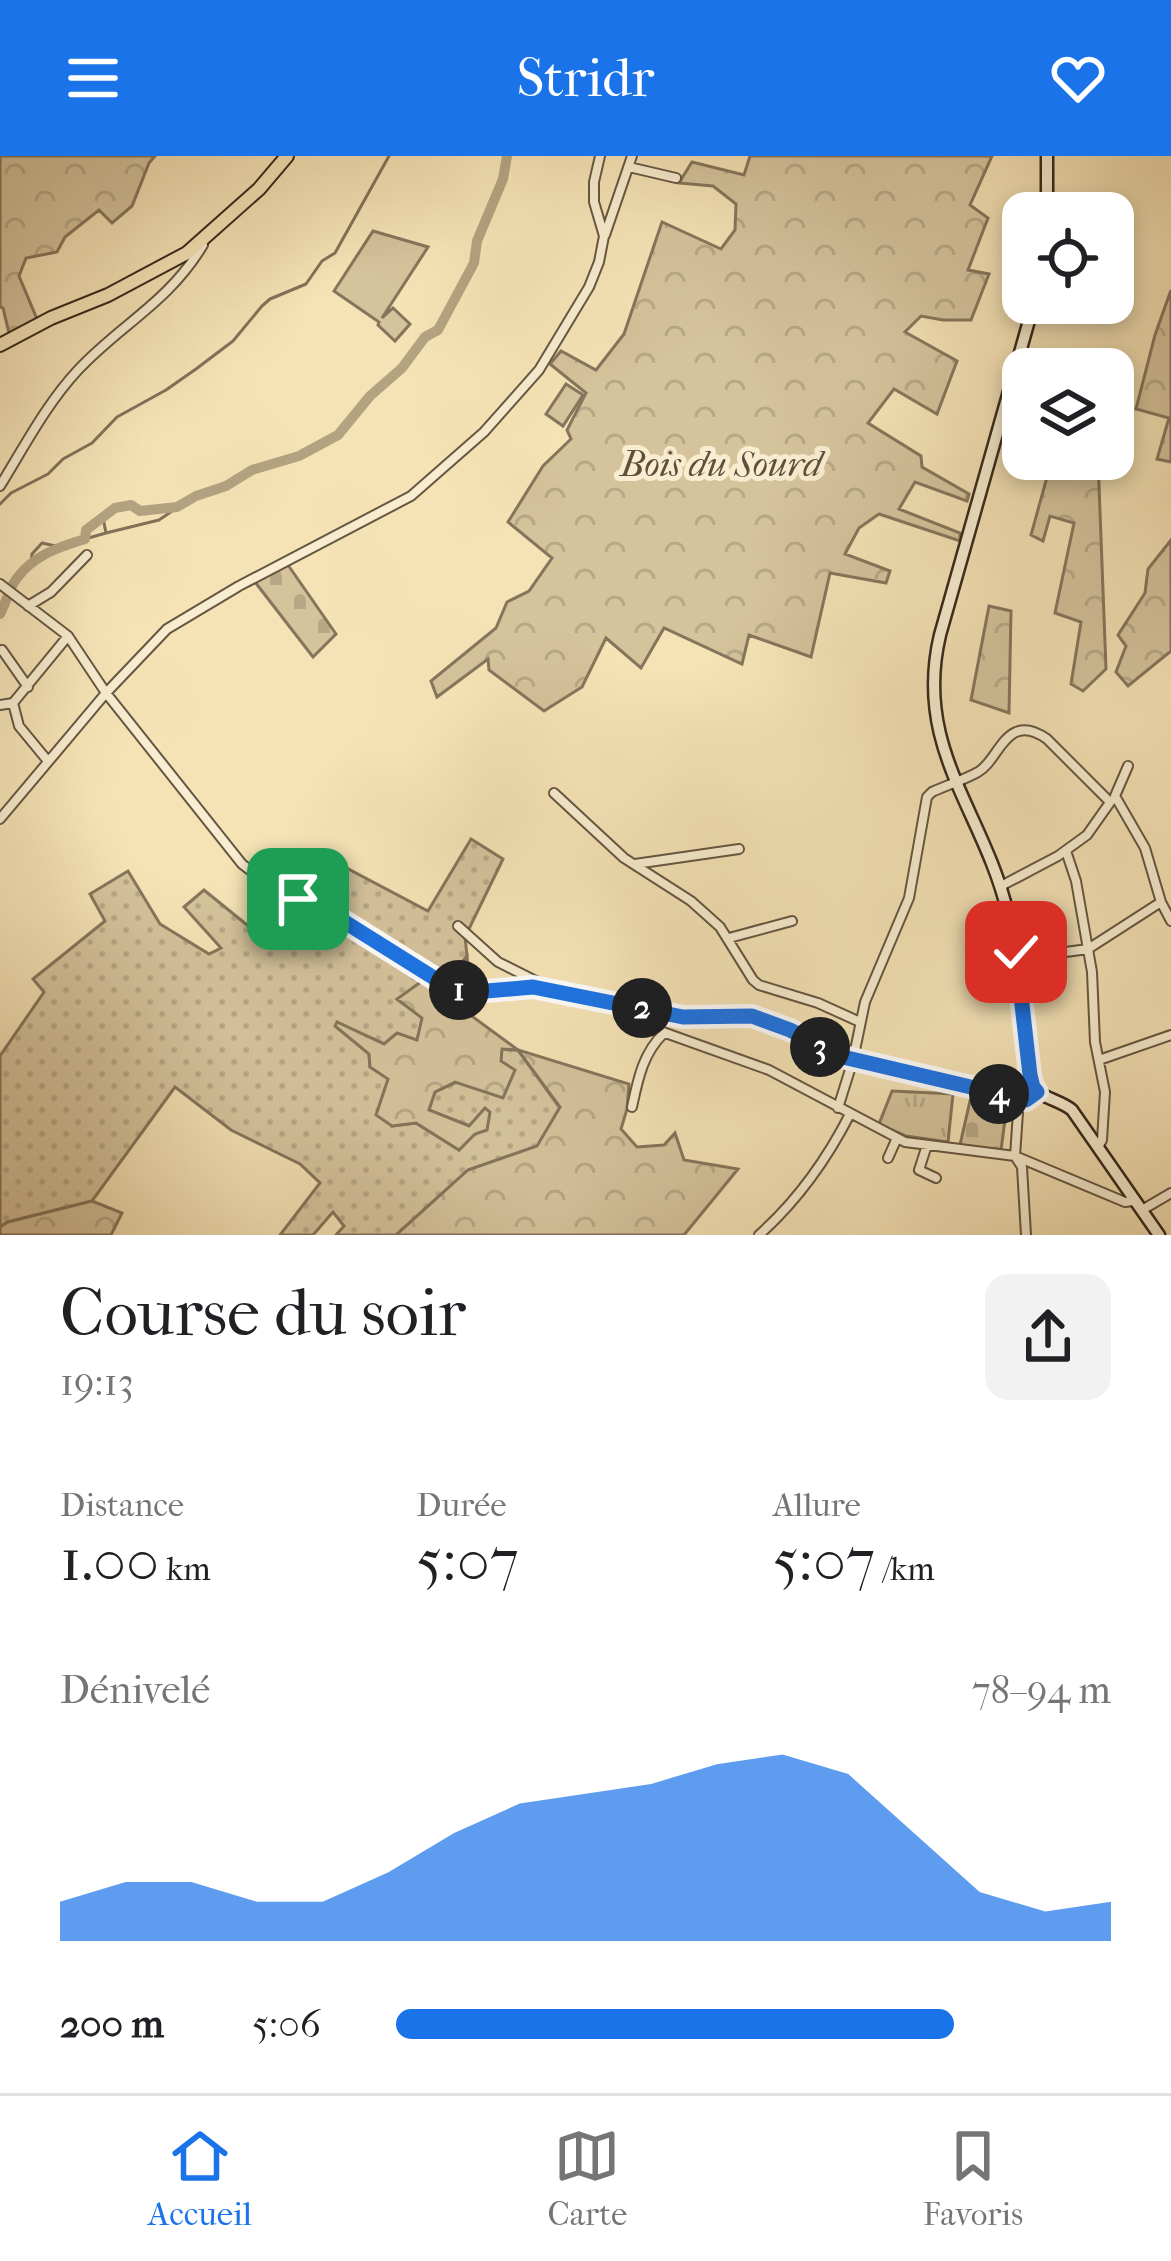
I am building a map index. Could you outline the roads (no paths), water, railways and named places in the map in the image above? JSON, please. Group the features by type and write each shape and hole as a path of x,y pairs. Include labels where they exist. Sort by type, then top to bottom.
{"main road":[{"path":"0,345 187,253 259,189 287,156"},
{"path":"1047,156 1047,192"},
{"path":"1028,324 940,634 932,688 937,728 1000,886 1016,952 1034,1086 1072,1110 1160,1235"}],"street":[{"path":"600,156 594,202 604,236"},
{"path":"0,819 166,629 411,496 484,433 538,370 582,301 632,156"},
{"path":"629,167 676,178"},
{"path":"0,486 78,370 154,306 198,254 200,242"},
{"path":"28,606 51,592 87,555"},
{"path":"3,586 68,636 106,693 242,864 267,884 340,919 442,983 475,992 533,987 683,1017 752,1016 854,1060 1026,1100 1034,1086"},
{"path":"0,705 13,704 68,636"},
{"path":"2,650 28,687"},
{"path":"13,704 19,726 47,760"},
{"path":"838,1108 865,1003 909,898 924,802 932,792 986,766 1007,737 1018,732 1040,733 1112,799 1145,848 1171,921"},
{"path":"1000,886 1087,835 1128,766"},
{"path":"554,793 633,864 691,901 729,938 759,985 860,1022"},
{"path":"633,864 739,848"},
{"path":"1066,850 1088,949 1105,1106 1098,1147"},
{"path":"1016,952 1043,955 1088,949 1161,902"},
{"path":"729,938 792,921"},
{"path":"458,926 498,962 559,992"},
{"path":"610,1001 664,1033 770,1070 905,1142 1015,1156 1140,1209 1171,1193"},
{"path":"632,1107 644,1060 664,1033"},
{"path":"1099,1060 1171,1035"},
{"path":"1019,1098 1015,1156 1022,1167 1026,1235"},
{"path":"759,1235 824,1161 850,1114"},
{"path":"889,1158 897,1138"},
{"path":"927,1144 919,1170 936,1178"}],"waterway":[{"path":"0,504 92,443 117,417 166,390 233,341 270,299 306,284 322,261 335,253 389,156"},
{"path":"0,614 12,586 31,563 85,539 86,530 115,508 177,507 338,435 425,337 438,330 474,263 477,241 503,179 507,156"},
{"path":"106,533 159,520 184,503"},
{"path":"85,539 106,533 103,518"},
{"path":"31,564 32,554 42,543 60,547"}],"park label":[{"name":"Bois du Sourd","path":"721,463"}]}
